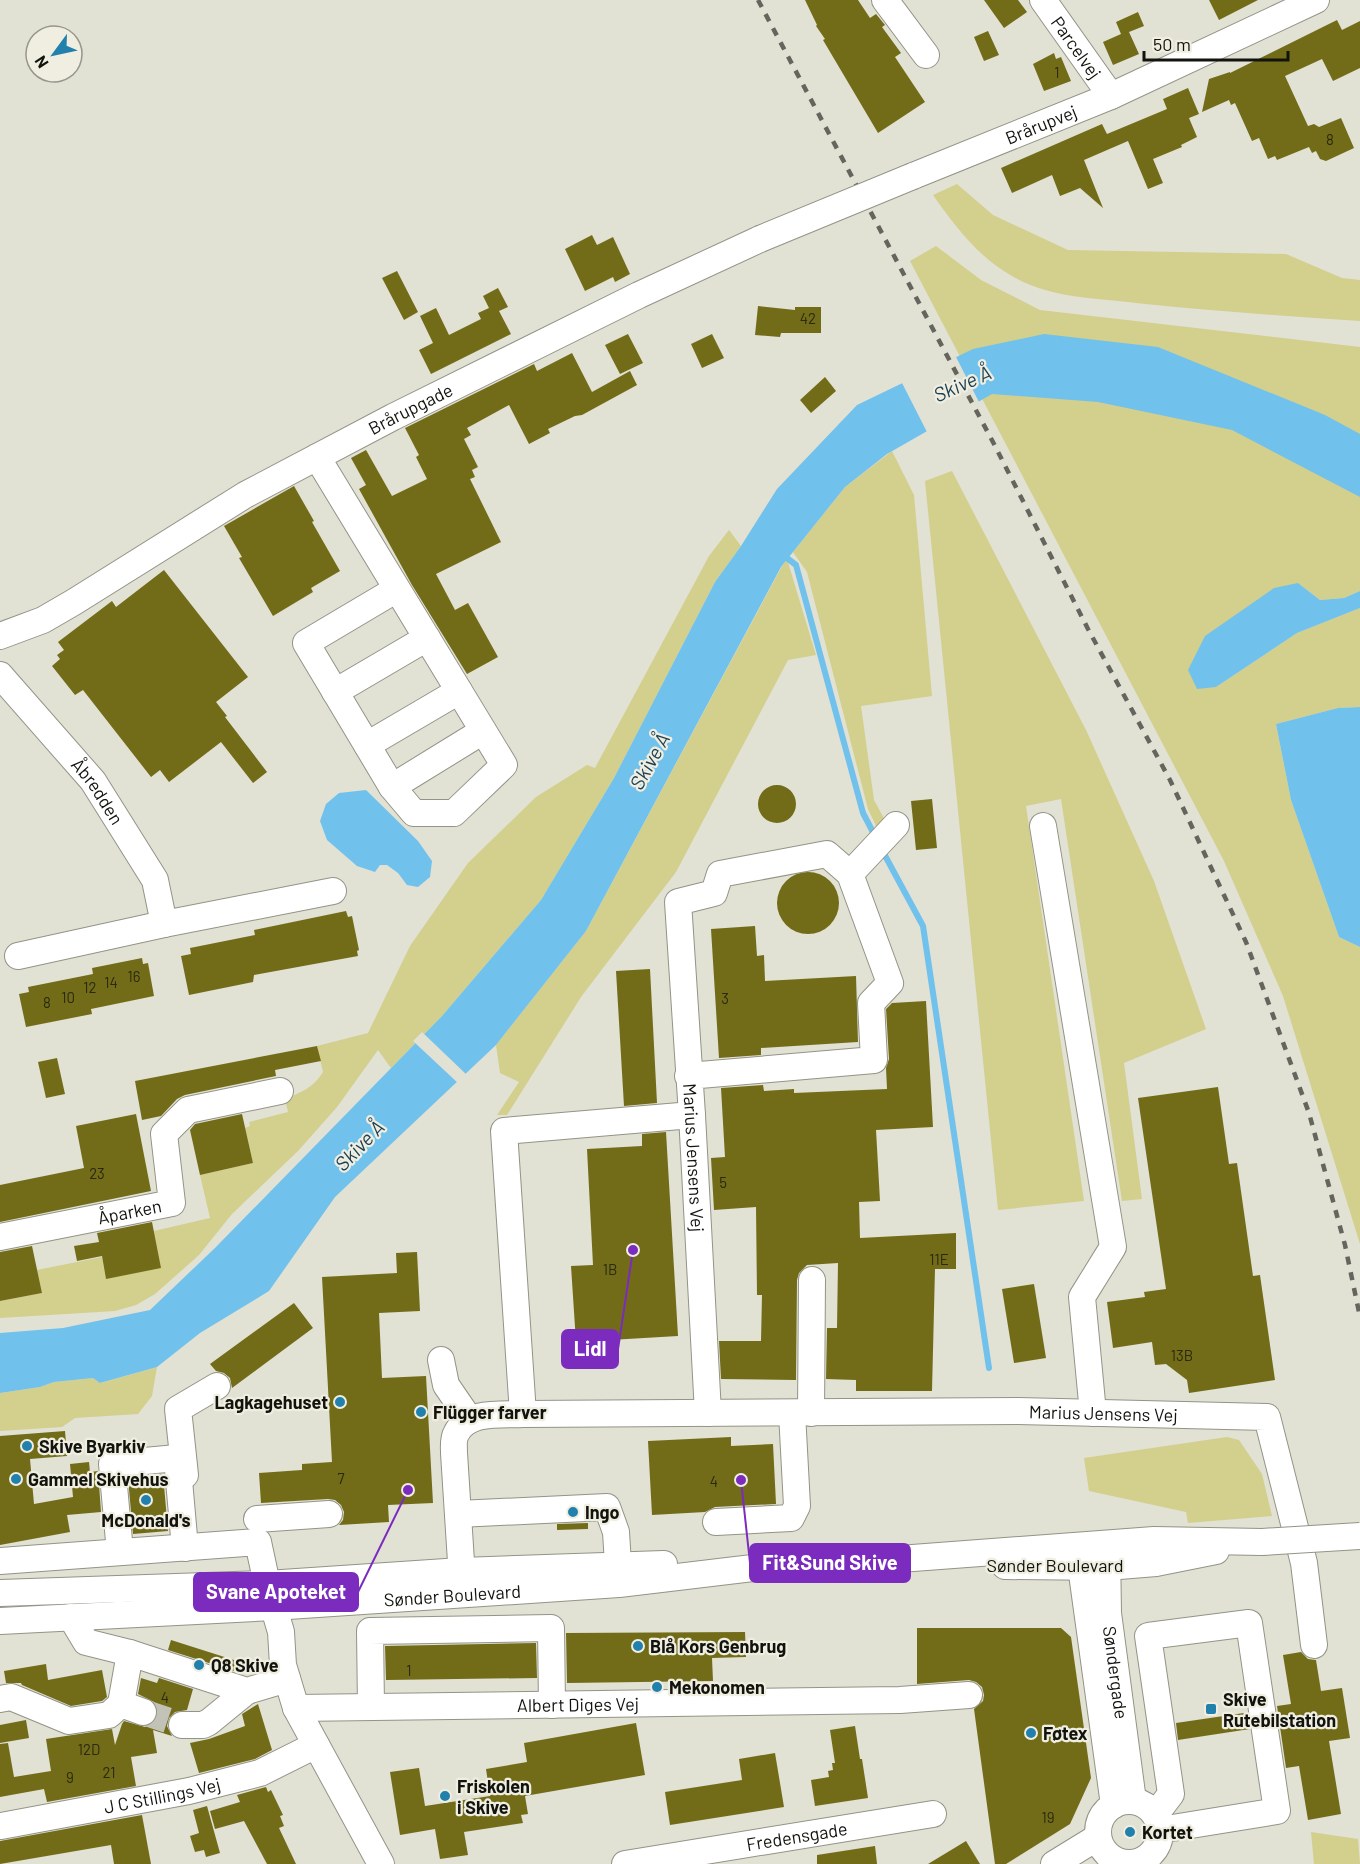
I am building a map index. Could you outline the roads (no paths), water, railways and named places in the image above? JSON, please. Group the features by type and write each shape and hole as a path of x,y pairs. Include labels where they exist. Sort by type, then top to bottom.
{"street":[{"path":"885,0 926,55"},
{"name":"Parcelvej","path":"1043,0 1111,96"},
{"name":"Brårupvej","path":"760,239 1111,96 1316,0"},
{"name":"Brårupgade","path":"0,636 43,620 245,495 317,457 639,295 760,239"},
{"path":"317,457 504,765 454,813 414,813 392,787 306,643 397,589"},
{"name":"Brårupgade","path":"0,620 74,602"},
{"path":"335,692 427,638"},
{"name":"Åbredden","path":"0,675 93,781 155,880 164,924"},
{"path":"367,746 459,691"},
{"path":"392,787 483,731"},
{"path":"688,1076 874,1060 871,1003 890,983 856,868 896,825"},
{"path":"1043,826 1113,1247 1082,1297 1093,1413"},
{"name":"Marius Jensens Vej","path":"708,1413 678,902 714,893 720,874 828,854 856,868"},
{"path":"18,956 164,924 333,891"},
{"name":"Åparken","path":"0,1237 172,1203 164,1134 189,1110 280,1091"},
{"path":"523,1414 504,1131 692,1115"},
{"path":"716,1522 791,1518 797,1506 812,1280"},
{"path":"441,1360 446,1385 470,1420 464,1423 455,1434 454,1453 462,1582"},
{"path":"189,1547 178,1409 218,1386"},
{"name":"Marius Jensens Vej","path":"470,1420 478,1416 523,1414 1018,1411 1267,1417 1304,1563 1314,1645"},
{"path":"120,1552 112,1464 177,1458 189,1547"},
{"path":"458,1514 607,1507 616,1532 619,1574"},
{"path":"257,1519 329,1514"},
{"name":"Sønder Boulevard","path":"0,1621 71,1617 270,1595 619,1574 846,1563 1107,1555 1156,1563 1262,1542 1360,1536"},
{"path":"0,1561 258,1542 281,1632 283,1665 296,1708 381,1864"},
{"name":"Søndergade","path":"1107,1555 1108,1612 1124,1803"},
{"name":"Søndergade","path":"1079,1557 1124,1803"},
{"name":"Sønder Boulevard","path":"0,1593 270,1595"},
{"path":"71,1617 87,1642 130,1653 247,1691"},
{"path":"1249,1623 1277,1811 1157,1822 1171,1794 1148,1636 1249,1623"},
{"path":"371,1707 370,1631 551,1628 552,1705"},
{"path":"0,1699 11,1697 69,1720 109,1715 132,1708 130,1653"},
{"path":"182,1725 196,1726 209,1722 247,1691 287,1679"},
{"name":"Albert Diges Vej","path":"296,1708 900,1700 969,1695"},
{"name":"J C Stillings Vej","path":"1,1826 189,1791 260,1773 316,1745"},
{"path":"1054,1864 1102,1853 1119,1862 1129,1864 1147,1861 1159,1840 1157,1822 1145,1805 1124,1803 1101,1818 1098,1828 1102,1853"},
{"name":"Fredensgade","path":"625,1864 740,1855 933,1814"}],"water":[{"name":"Skive Å","path":"1044,334 1158,347 1325,415 1360,434 1360,497 1232,430 1098,402 992,394 887,454 845,487 781,567 586,931 496,1045 335,1197 269,1291 200,1333 157,1367 100,1383 93,1378 54,1382 40,1387 0,1393 0,1333 63,1328 150,1310 215,1248 442,1016 541,900 614,778 715,582 777,489 857,405 973,349"},
{"path":"1298,583 1320,600 1344,598 1360,591 1360,608 1297,633 1216,687 1197,689 1188,670 1205,636 1274,588"},
{"path":"1360,707 1360,947 1339,937 1291,800 1276,724 1338,708"},
{"path":"366,790 418,841 432,861 430,877 418,887 407,885 398,873 387,865 380,865 375,872 357,866 327,840 320,821 326,804 339,793"}],"waterway":[{"path":"783,555 796,565 863,813 876,838"},
{"path":"882,850 923,926 989,1368"}],"tunnel":[{"path":"143,1712 182,1725"}],"railway":[{"path":"758,0 994,444 1088,629 1170,780 1246,942 1309,1113 1345,1245 1360,1317"}],"place":[{"name":"Lidl","path":"633,1250"},
{"name":"Lagkagehuset","path":"340,1402"},
{"name":"Flügger farver","path":"421,1412"},
{"name":"Skive Byarkiv","path":"27,1446"},
{"name":"Gammel Skivehus","path":"16,1479"},
{"name":"Fit&Sund Skive","path":"741,1480"},
{"name":"Svane Apoteket","path":"408,1490"},
{"name":"McDonald's","path":"146,1500"},
{"name":"Ingo","path":"573,1512"},
{"name":"Blå Kors Genbrug","path":"638,1646"},
{"name":"Q8 Skive","path":"199,1665"},
{"name":"Mekonomen","path":"657,1687"},
{"name":"Skive Rutebilstation","path":"1211,1709"},
{"name":"Føtex","path":"1031,1733"},
{"name":"Friskolen i Skive","path":"445,1796"},
{"name":"Kortet","path":"1130,1832"}]}
